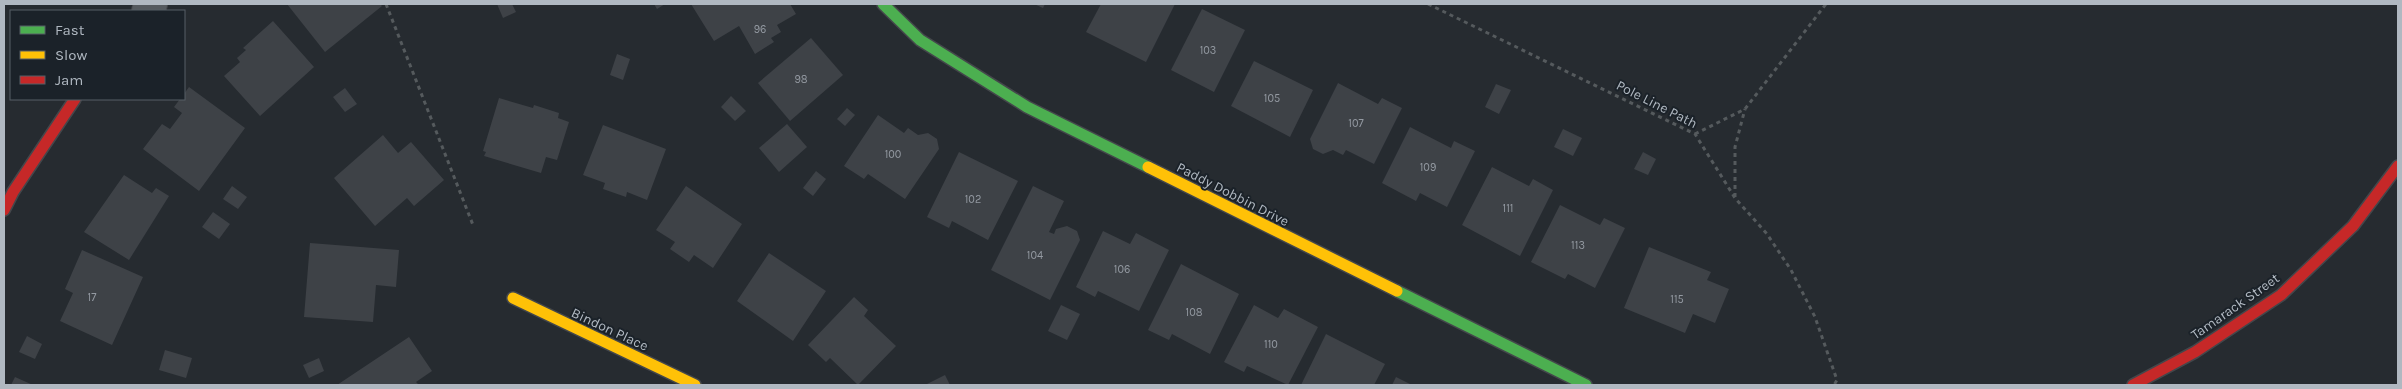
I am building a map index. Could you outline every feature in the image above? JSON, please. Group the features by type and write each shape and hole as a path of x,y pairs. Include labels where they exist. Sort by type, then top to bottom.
{"street":[{"name":"Paddy Dobbin Drive","path":"883,4 920,40 1027,107 1586,385"},
{"path":"4,210 13,192 73,100"},
{"name":"Tamarack Street","path":"2133,385 2195,352 2282,294 2353,226 2398,166"},
{"name":"Bindon Place","path":"513,298 695,385"}],"path":[{"path":"386,4 473,226"},
{"name":"Pole Line Path","path":"1428,4 1695,134 1735,198 1767,234 1791,270 1815,317 1837,380 1834,385"},
{"path":"1735,198 1735,147 1745,109 1826,4"},
{"path":"1695,134 1745,109"}],"building":[{"path":"287,4 380,4 382,6 325,52"},
{"path":"497,4 512,4 516,12 503,18"},
{"path":"654,4 665,4 657,9"},
{"path":"691,4 790,4 796,14 777,25 781,32 771,38 774,42 755,54 739,26 714,41"},
{"path":"1034,4 1045,4 1043,8"},
{"path":"1101,4 1175,4 1146,62 1086,32"},
{"path":"1202,9 1245,30 1214,92 1171,70"},
{"path":"273,21 314,67 260,116 224,76 240,62 237,58 246,50 243,48"},
{"path":"811,38 843,75 790,121 758,83"},
{"path":"617,54 630,59 623,80 610,75"},
{"path":"1254,61 1313,90 1290,137 1231,106"},
{"path":"1338,83 1378,104 1382,98 1402,108 1374,164 1346,150 1343,155 1333,150 1323,154 1313,149 1310,139"},
{"path":"1496,84 1511,90 1499,114 1485,107"},
{"path":"189,87 245,128 199,191 143,149 162,124 170,129 182,113 174,107 179,100 185,100 185,93"},
{"path":"345,88 357,104 345,112 333,97"},
{"path":"731,96 746,111 735,121 721,107"},
{"path":"499,98 533,108 534,105 559,113 558,118 569,122 557,160 546,157 541,173 484,156 486,152 483,151"},
{"path":"847,108 855,115 845,126 837,119"},
{"path":"878,115 904,133 908,128 918,135 928,133 937,139 939,149 905,199 868,174 864,179 844,166"},
{"path":"787,124 807,147 779,172 759,148"},
{"path":"603,125 666,149 647,200 627,192 626,197 603,189 605,183 583,175"},
{"path":"1410,127 1451,148 1454,141 1475,151 1447,207 1420,193 1416,201 1382,183"},
{"path":"1563,129 1582,138 1573,156 1554,147"},
{"path":"383,135 398,153 411,142 444,180 414,206 407,198 375,226 334,178"},
{"path":"959,152 1018,181 988,240 952,221 949,228 927,217"},
{"path":"1643,152 1656,159 1648,175 1634,169"},
{"path":"1492,167 1529,186 1533,179 1553,190 1520,256 1462,225"},
{"path":"816,171 826,179 813,196 803,188"},
{"path":"124,175 152,193 156,188 169,196 129,260 84,232"},
{"path":"232,186 247,197 238,209 223,199"},
{"path":"686,186 742,224 713,268 694,255 689,262 670,249 675,242 656,230"},
{"path":"1033,186 1064,201 1049,232 1054,234 1056,229 1067,226 1077,231 1080,240 1050,300 991,270"},
{"path":"1560,205 1600,225 1604,218 1625,228 1595,288 1568,274 1565,279 1531,262"},
{"path":"213,212 230,224 219,239 202,227"},
{"path":"1103,231 1130,244 1136,233 1169,250 1139,311 1098,291 1095,297 1076,287"},
{"path":"310,243 399,250 396,287 376,285 373,322 304,317"},
{"path":"1649,247 1711,272 1707,280 1729,289 1715,323 1693,314 1685,333 1624,308"},
{"path":"82,250 143,277 112,345 60,321 73,293 65,289"},
{"path":"769,253 826,291 793,341 737,301"},
{"path":"1181,264 1239,294 1210,354 1172,334 1169,340 1148,330"},
{"path":"854,297 868,310 864,316 896,346 858,385 830,358 826,362 808,345"},
{"path":"1061,305 1080,314 1067,340 1048,331"},
{"path":"1254,305 1278,318 1284,309 1318,327 1288,385 1247,366 1244,372 1224,362"},
{"path":"1326,334 1385,364 1374,385 1301,385"},
{"path":"27,336 42,344 35,359 19,352"},
{"path":"409,337 432,371 416,382 419,385 337,385"},
{"path":"165,350 192,358 186,378 159,370"},
{"path":"319,358 324,371 309,378 303,365"},
{"path":"945,375 950,385 925,385"},
{"path":"15,377 33,385 11,385"},
{"path":"1396,377 1412,385 1392,385"}],"traffic: fast":[{"path":"883,4 920,40 1027,107 1148,167"},
{"path":"1397,291 1586,385"}],"traffic: slow":[{"path":"1148,167 1397,291"},
{"path":"513,298 695,385"}],"traffic: jam":[{"path":"4,210 13,192 74,100"},
{"path":"2133,385 2195,352 2281,295 2353,226 2398,166"}]}
